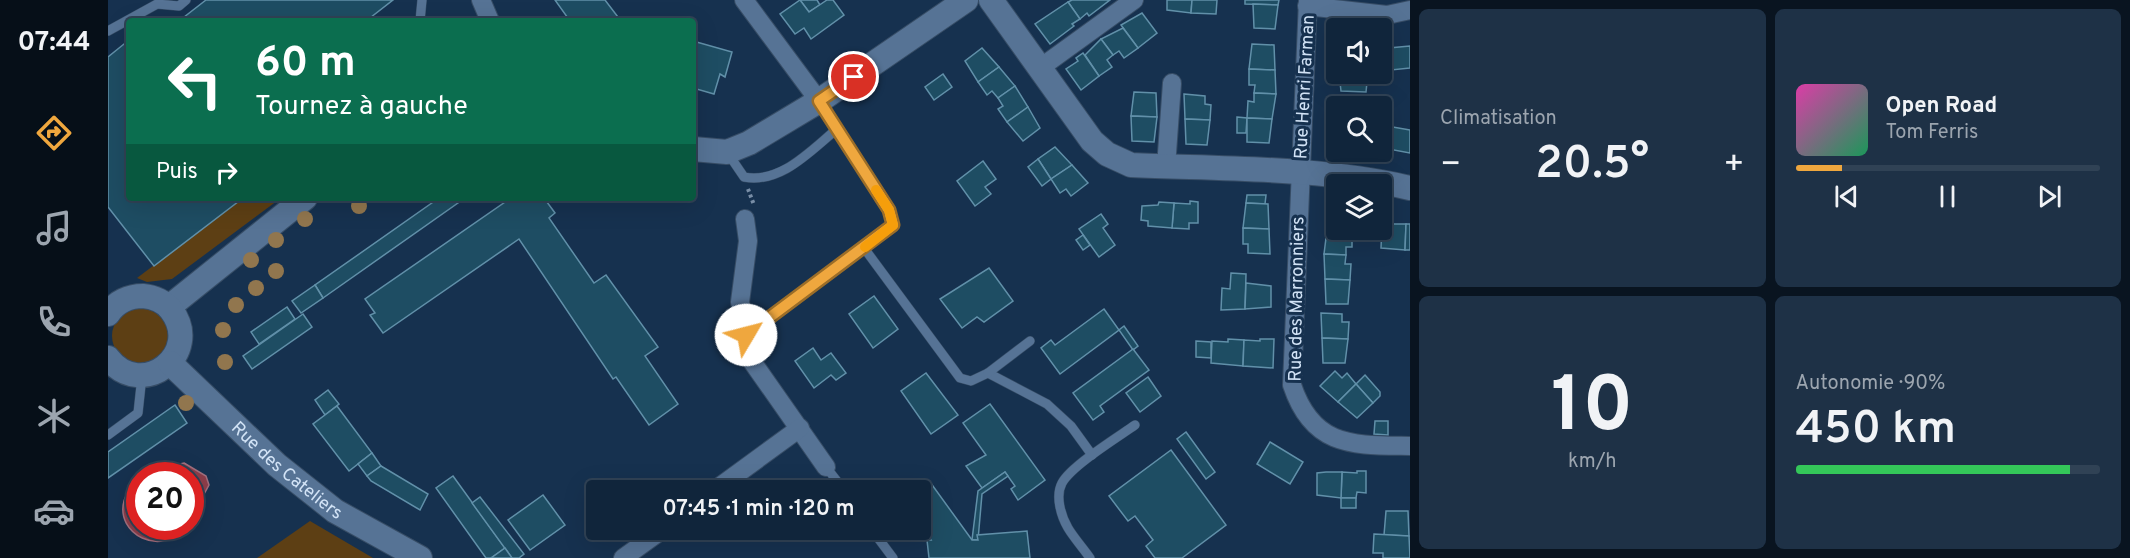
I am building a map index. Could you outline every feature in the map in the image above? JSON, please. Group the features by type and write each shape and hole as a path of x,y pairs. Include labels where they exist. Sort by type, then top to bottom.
{"street":[{"path":"481,0 489,18"},
{"path":"744,0 819,101"},
{"path":"696,149 727,153 757,139 819,101 966,0"},
{"path":"991,0 1092,141 1107,154 1131,165 1376,180 1410,188"},
{"path":"1040,68 1134,0"},
{"path":"1308,3 1386,15 1410,10"},
{"name":"Rue Henri Farman","path":"1299,174 1308,3"},
{"path":"1166,167 1172,83"},
{"name":"Rue des Marronniers","path":"1299,174 1292,385 1298,403 1316,428 1335,440 1355,445 1410,446"},
{"path":"169,308 301,201"},
{"path":"745,219 748,241 740,302 751,360 826,467"},
{"path":"108,358 122,371 142,376 152,374 170,363 177,353 180,335 176,318 169,308 153,298 134,296 109,309"},
{"name":"Rue des Cateliers","path":"170,363 285,472 335,511 420,558"},
{"path":"729,480 800,428"},
{"path":"623,558 648,540"}],"lane":[{"path":"132,18 157,4 179,6 186,0"},
{"path":"420,18 422,0"},
{"path":"108,31 126,21"},
{"path":"746,335 893,225 889,210 819,101"},
{"path":"727,153 744,177 760,180 787,169 837,129"},
{"path":"864,248 960,378 971,381 988,372 1030,341"},
{"path":"988,372 1047,404 1071,426 1092,455"},
{"path":"108,435 138,413 142,376"},
{"path":"1090,558 1068,527 1059,494 1062,482 1092,455 1135,425"},
{"path":"826,467 836,480"},
{"path":"880,540 893,558"}],"shaded area":[{"path":"239,201 277,201 172,279 147,282 137,278"},
{"path":"135,308 145,308 160,316 166,325 168,336 166,347 160,356 145,364 135,364 124,359 117,352 112,341 112,331 117,320 124,313"},
{"path":"204,475 206,476 209,485 204,494"},
{"path":"126,496 126,523 123,513"},
{"path":"310,521 373,558 257,558"}],"building":[{"path":"206,0 393,0 370,18 183,18"},
{"path":"555,0 605,0 619,18 568,18"},
{"path":"800,0 817,0 820,5 809,12"},
{"path":"800,0 809,12 827,0 833,0 844,15 811,39 804,28 795,34 780,14"},
{"path":"1072,0 1110,0 1089,16 1087,13 1080,19 1068,2"},
{"path":"1167,0 1192,0 1191,13 1167,10"},
{"path":"1192,0 1217,0 1216,14 1191,13"},
{"path":"1245,0 1279,0 1278,5 1245,4"},
{"path":"1068,2 1080,19 1050,44 1035,24"},
{"path":"1253,4 1278,5 1275,29 1254,28"},
{"path":"1142,13 1157,33 1138,48 1121,25"},
{"path":"1123,28 1138,48 1124,58 1119,51 1113,55 1101,39"},
{"path":"1101,39 1113,55 1107,60 1112,67 1099,76 1085,55"},
{"path":"126,42 126,201 239,201 154,266 108,207 108,57"},
{"path":"696,42 732,52 725,77 720,74 714,94 696,89"},
{"path":"1252,44 1274,45 1275,70 1249,69"},
{"path":"1410,46 1410,68 1392,70 1392,48"},
{"path":"982,48 999,67 978,82 965,61"},
{"path":"1083,53 1099,76 1081,90 1066,69 1078,61 1076,58"},
{"path":"999,67 1015,86 998,98 992,91 987,95 978,82"},
{"path":"1249,69 1275,70 1276,94 1254,93 1255,85 1249,85"},
{"path":"943,74 952,87 934,100 925,87"},
{"path":"1340,84 1367,84 1366,92 1341,91"},
{"path":"1015,86 1028,107 1007,122 998,109 1003,106 998,98"},
{"path":"1134,92 1156,93 1157,117 1131,116"},
{"path":"1254,93 1276,94 1272,119 1247,118 1248,101 1254,102"},
{"path":"1184,94 1205,96 1205,104 1211,105 1210,120 1185,119"},
{"path":"1028,107 1040,128 1023,141 1007,122"},
{"path":"1131,116 1157,117 1154,142 1132,141"},
{"path":"1237,117 1247,118 1246,133 1237,133"},
{"path":"1247,118 1272,119 1269,143 1247,142"},
{"path":"1185,119 1210,120 1207,145 1186,144"},
{"path":"1392,127 1410,130 1410,153 1392,150"},
{"path":"1055,147 1072,165 1051,179 1038,159"},
{"path":"1038,159 1051,179 1042,186 1028,167"},
{"path":"983,161 996,179 985,187 991,194 975,206 957,181"},
{"path":"1072,165 1088,183 1071,196 1066,189 1060,193 1051,179"},
{"path":"1247,195 1266,195 1265,204 1246,203"},
{"path":"435,201 461,201 323,298 315,285"},
{"path":"507,201 546,201 555,213 549,218 594,283 606,275 658,347 645,356 678,404 649,425 616,377 613,379 519,239 383,333 370,315 375,313 365,299"},
{"path":"1190,201 1198,202 1198,223 1189,223 1189,229 1172,228 1174,203 1190,204"},
{"path":"1159,202 1174,203 1172,228 1148,226 1148,221 1141,220 1142,206 1158,205"},
{"path":"1246,203 1268,204 1269,229 1243,228"},
{"path":"1101,214 1108,224 1103,228 1115,245 1099,257 1079,229"},
{"path":"1392,224 1406,224 1405,250 1381,248 1381,240 1392,240"},
{"path":"1406,224 1410,224 1410,250 1405,250"},
{"path":"1243,228 1269,229 1270,254 1248,253 1248,244 1243,244"},
{"path":"1083,235 1090,245 1083,250 1076,240"},
{"path":"1326,238 1326,240 1352,240 1352,247 1346,247 1346,255 1324,254"},
{"path":"1324,254 1346,255 1345,264 1351,264 1350,280 1325,279"},
{"path":"989,268 1013,301 984,322 977,317 962,328 940,299"},
{"path":"1231,273 1246,274 1245,309 1221,310 1222,288 1230,289"},
{"path":"1325,279 1350,280 1348,304 1326,304"},
{"path":"1246,283 1271,286 1271,307 1245,309"},
{"path":"315,285 323,298 301,313 292,301"},
{"path":"874,296 898,329 873,348 849,314"},
{"path":"287,307 295,319 259,344 251,332"},
{"path":"1104,309 1119,330 1060,374 1041,348 1051,340 1055,345"},
{"path":"1321,313 1342,314 1342,322 1349,322 1348,339 1322,338"},
{"path":"303,314 312,327 252,369 243,356"},
{"path":"1124,326 1138,346 1133,350 1119,330"},
{"path":"1322,338 1348,339 1345,363 1323,363"},
{"path":"1228,339 1244,340 1243,366 1211,363 1212,341 1228,342"},
{"path":"1260,339 1274,339 1273,368 1243,366 1244,340 1260,341"},
{"path":"1196,341 1211,342 1211,358 1196,357"},
{"path":"813,348 821,360 831,353 846,373 836,380 831,375 814,388 795,361"},
{"path":"1133,349 1149,370 1100,406 1104,412 1093,420 1073,393"},
{"path":"1335,371 1342,378 1347,373 1356,384 1338,402 1320,386"},
{"path":"926,373 958,415 931,434 901,391"},
{"path":"1365,375 1380,392 1380,396 1373,403 1356,384"},
{"path":"1148,377 1161,396 1140,412 1126,393"},
{"path":"1356,384 1373,403 1357,418 1338,402"},
{"path":"328,390 339,404 325,415 315,400"},
{"path":"990,404 1045,480 1018,500 1011,489 1015,486 1005,472 982,488 966,466 986,455 963,423"},
{"path":"175,405 187,423 131,462 126,462 126,465 108,478 108,452"},
{"path":"337,406 372,453 349,471 313,424"},
{"path":"1375,421 1388,421 1388,435 1374,434"},
{"path":"1186,432 1215,472 1206,479 1177,439"},
{"path":"1270,442 1303,462 1290,484 1257,464"},
{"path":"1171,450 1226,525 1182,558 1155,558 1146,546 1153,540 1135,516 1128,521 1109,496"},
{"path":"372,453 381,466 367,476 358,464"},
{"path":"381,466 428,494 420,510 371,481 367,476"},
{"path":"1357,471 1366,471 1366,493 1357,492 1356,498 1341,498 1342,472 1357,473"},
{"path":"1005,472 1008,476 982,494 978,540 972,540 978,491"},
{"path":"1342,472 1341,498 1317,495 1317,473"},
{"path":"453,476 505,548 491,558 486,558 436,488"},
{"path":"931,483 972,540 978,540 977,535 1027,531 1030,558 929,558 927,540 931,540"},
{"path":"543,495 565,525 530,550 508,520"},
{"path":"480,497 524,554 519,558 512,558 472,503"},
{"path":"1341,498 1356,498 1356,508 1341,508"},
{"path":"1386,511 1408,511 1409,536 1384,535"},
{"path":"1374,534 1409,536 1410,558 1383,558 1383,553 1373,553"},
{"path":"505,548 512,558 491,558"}],"slow traffic":[{"path":"865,247 893,225 889,210 876,190"}],"route":[{"path":"746,335 880,237 893,225 889,210 819,101 854,77"}]}
